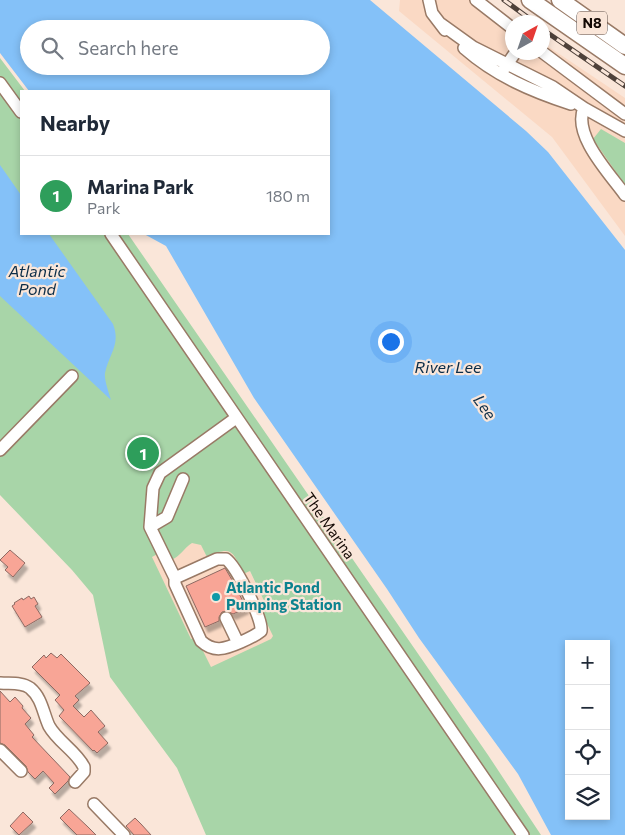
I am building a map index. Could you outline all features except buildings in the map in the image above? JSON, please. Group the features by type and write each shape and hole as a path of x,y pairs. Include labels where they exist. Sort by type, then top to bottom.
{"highway":[{"path":"530,0 625,66"},
{"name":"N8","path":"560,0 625,46"}],"street":[{"path":"429,0 432,13 455,41 500,75 532,90 584,108"},
{"path":"476,0 505,23"},
{"path":"441,24 473,47 552,87 625,131"},
{"path":"550,58 625,114"},
{"path":"500,75 510,60"},
{"path":"0,83 20,111"},
{"path":"584,108 581,119 584,136 625,195"},
{"name":"The Marina","path":"112,235 523,835"},
{"path":"0,450 72,376"},
{"path":"175,578 217,560 226,559 230,562 262,625 261,630 258,634 220,650 208,647 201,641 175,584 175,578 150,528 152,488 160,473 236,418"},
{"path":"150,528 167,517 183,479"},
{"path":"227,620 238,643"},
{"path":"0,683 21,684 35,694 44,708 49,726 84,767 84,772 75,782"},
{"path":"2,757 21,771"},
{"path":"94,804 124,835"}],"shaded area":[{"path":"400,0 485,0 505,15 505,60 550,60 550,48 625,98 625,236 552,137 399,11"},
{"path":"226,522 283,640 209,676 151,557"}],"green space":[{"path":"0,58 24,90 20,90 20,235 129,235 488,755 541,835 206,835 177,768 110,677 93,595 72,570 0,495","holes":["192,543 201,545 207,557 222,551 231,552 243,574 250,571 266,605 260,609 273,636 271,639 211,667 196,637 191,639 152,557 165,550 171,560"]},
{"path":"601,129 625,143 625,185 593,139"}],"water":[{"name":"River Lee","path":"0,0 370,0 526,131 548,152 625,250 625,835 551,835 518,774 419,638 254,398 166,246 146,235 330,235 330,90 28,90 0,53"},
{"name":"Atlantic Pond","path":"0,165 20,194 20,235 50,235 113,324 116,338 105,373 111,400 0,296"}],"railway":[{"path":"504,0 524,15"},
{"path":"550,34 625,86"}],"place":[{"name":"Marina Park","path":"143,453"},
{"name":"Atlantic Pond Pumping Station","path":"216,597"}],"water label":[{"name":"Lee","path":"485,407"}]}
